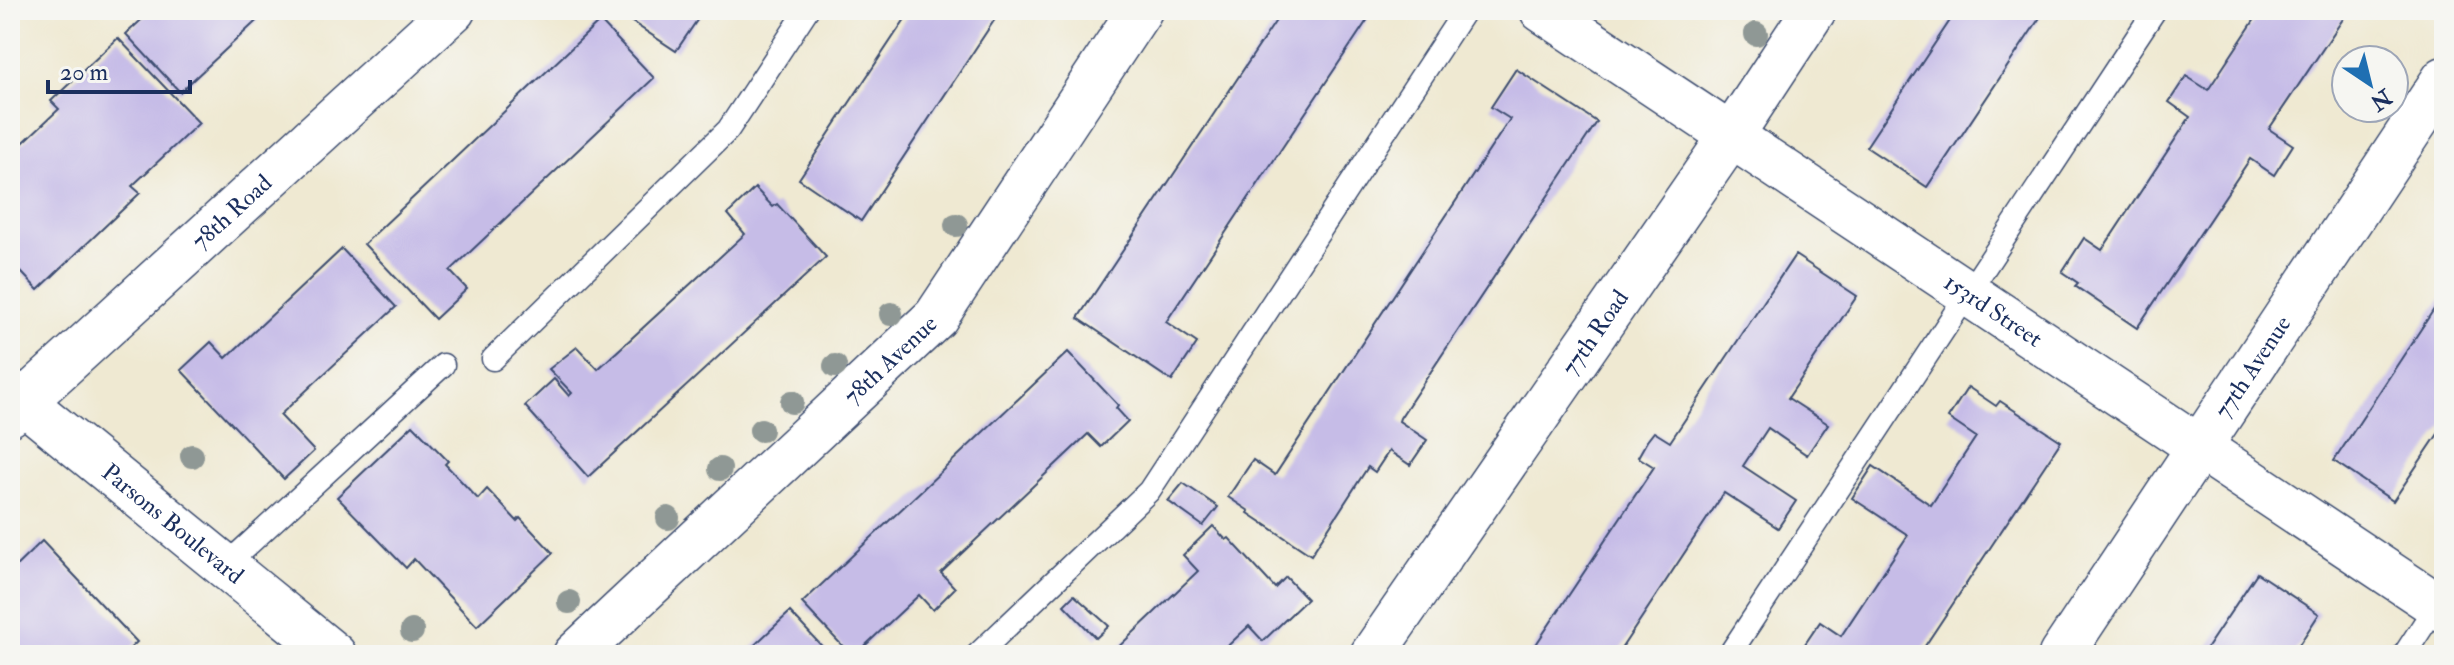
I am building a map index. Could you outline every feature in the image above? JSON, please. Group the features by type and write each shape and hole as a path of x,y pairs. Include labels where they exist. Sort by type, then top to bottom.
{"street":[{"name":"78th Road","path":"14,403 453,10"},
{"name":"78th Avenue","path":"575,655 936,317 1140,10"},
{"name":"153rd Street","path":"1542,10 2199,448 2442,603"},
{"name":"77th Road","path":"1372,655 1731,136 1814,10"},
{"name":"77th Avenue","path":"2061,655 2444,79"},
{"name":"Parsons Boulevard","path":"14,403 225,566 334,655"}],"lane":[{"path":"493,359 728,130 807,10"},
{"path":"977,655 1149,491 1465,10"},
{"path":"1729,655 2155,10"},
{"path":"225,566 443,365"},
{"path":"2404,655 2442,603"}],"building":[{"path":"152,10 268,10 180,92 126,34"},
{"path":"614,10 704,10 676,51"},
{"path":"911,10 1001,10 861,221 799,179"},
{"path":"1283,10 1374,10 1166,322 1197,343 1172,381 1078,318"},
{"path":"1957,10 2045,10 1927,187 1866,147"},
{"path":"2261,10 2349,10 2269,129 2293,145 2274,175 2250,159 2137,328 2075,286 2078,283 2062,272 2084,238 2102,250 2190,117 2169,102 2186,76 2208,90"},
{"path":"600,21 654,78 450,271 467,289 435,319 364,244"},
{"path":"118,38 199,123 132,186 140,193 38,290 10,260 10,155 59,109 51,101"},
{"path":"1516,69 1597,122 1400,418 1399,421 1427,440 1410,465 1389,451 1375,472 1368,467 1311,555 1228,497 1253,460 1275,475 1510,119 1491,107"},
{"path":"755,188 773,207 777,204 826,257 588,477 525,406 554,379 569,396 572,393 549,369 577,347 598,369 745,234 728,214"},
{"path":"342,249 396,307 280,415 314,451 284,479 181,370 211,342 226,358"},
{"path":"1795,255 1857,296 1788,398 1828,424 1807,455 1768,428 1743,466 1796,501 1778,528 1724,493 1617,655 1529,655 1654,467 1638,457 1647,441 1654,432 1670,442"},
{"path":"2444,294 2444,425 2393,501 2334,461"},
{"path":"1068,352 1118,405 1116,408 1128,421 1101,447 1088,434 943,571 941,573 955,588 933,610 919,595 855,655 851,655 802,603"},
{"path":"1968,387 1996,406 2000,401 2061,441 1919,655 1814,655 1803,647 1820,622 1841,636 1908,535 1852,498 1873,466 1931,505 1976,437 1948,418"},
{"path":"413,425 448,461 445,464 478,499 487,489 553,553 477,626 414,559 406,568 337,497"},
{"path":"1183,483 1218,507 1203,526 1168,501"},
{"path":"1213,526 1226,540 1229,538 1275,588 1286,577 1307,599 1263,641 1249,626 1218,655 1110,655 1198,571 1183,555"},
{"path":"42,541 137,642 123,655 10,655 10,572"},
{"path":"2257,573 2319,614 2293,655 2202,655"},
{"path":"1074,595 1109,626 1096,638 1064,605"},
{"path":"790,612 830,655 744,655 761,639"}]}
